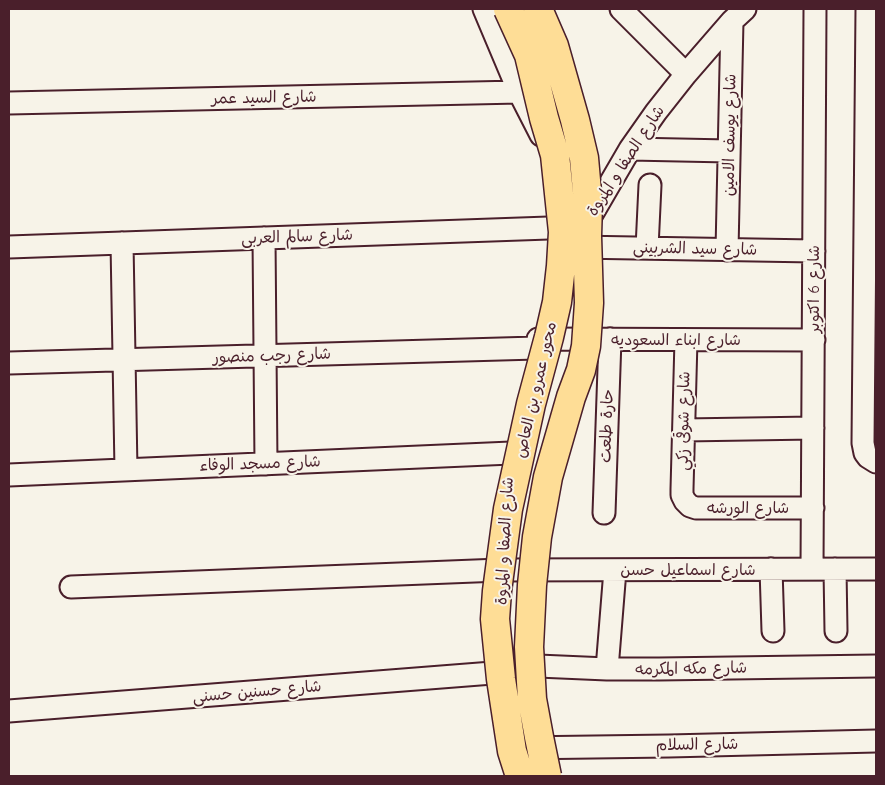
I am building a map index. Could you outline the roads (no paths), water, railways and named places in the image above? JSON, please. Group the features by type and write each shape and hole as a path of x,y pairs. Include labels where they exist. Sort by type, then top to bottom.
{"main road":[{"name":"محور عمرو بن العاص","path":"508,9 529,55 555,155 563,232 557,302 531,404 508,509 497,591 496,619 501,679 512,751 520,776"},
{"name":"محور عمرو بن العاص","path":"538,9 554,46 575,120 584,158 588,203 589,303 586,346 581,370 571,397 548,477 532,585 529,647 532,699 547,776"}],"street":[{"path":"484,9 519,92 561,175 568,193 580,209 587,223"},
{"path":"621,9 686,74"},
{"name":"شارع 6 اكتوبر","path":"812,569 816,9"},
{"path":"867,9 863,443 865,452 872,459"},
{"name":"شارع الصفا و المروة","path":"526,776 518,748 505,668 501,623 500,570 505,493 511,453 517,418 537,344 554,297 587,223 630,149 686,74 739,15"},
{"name":"شارع يوسف الامين","path":"727,250 730,151 739,15"},
{"name":"شارع السيد عمر","path":"9,104 519,92"},
{"path":"630,149 730,151"},
{"path":"648,248 650,185"},
{"name":"شارع سالم العربى","path":"9,247 264,238 587,223"},
{"path":"264,238 266,464"},
{"path":"122,243 126,470"},
{"name":"شارع سيد الشربينى","path":"576,247 814,251"},
{"name":"شارع ابناء السعوديه","path":"537,344 610,339 814,340"},
{"name":"حارة طلعت","path":"604,513 610,339"},
{"name":"شارع شوقى زكي","path":"685,501 682,489 686,340"},
{"name":"شارع رجب منصور","path":"9,363 265,356 537,344"},
{"path":"684,430 813,428"},
{"name":"شارع مسجد الوفاء","path":"9,475 511,453"},
{"name":"شارع الورشه","path":"685,501 690,506 696,508 813,508"},
{"path":"771,569 773,631"},
{"path":"835,569 836,632"},
{"name":"شارع اسماعيل حسن","path":"71,587 500,570 876,569"},
{"path":"608,669 615,570"},
{"name":"شارع مكه المكرمه","path":"505,668 608,669 876,666"},
{"name":"شارع حسنين حسنى","path":"9,712 505,668"},
{"name":"شارع السلام","path":"518,748 876,741"}]}
